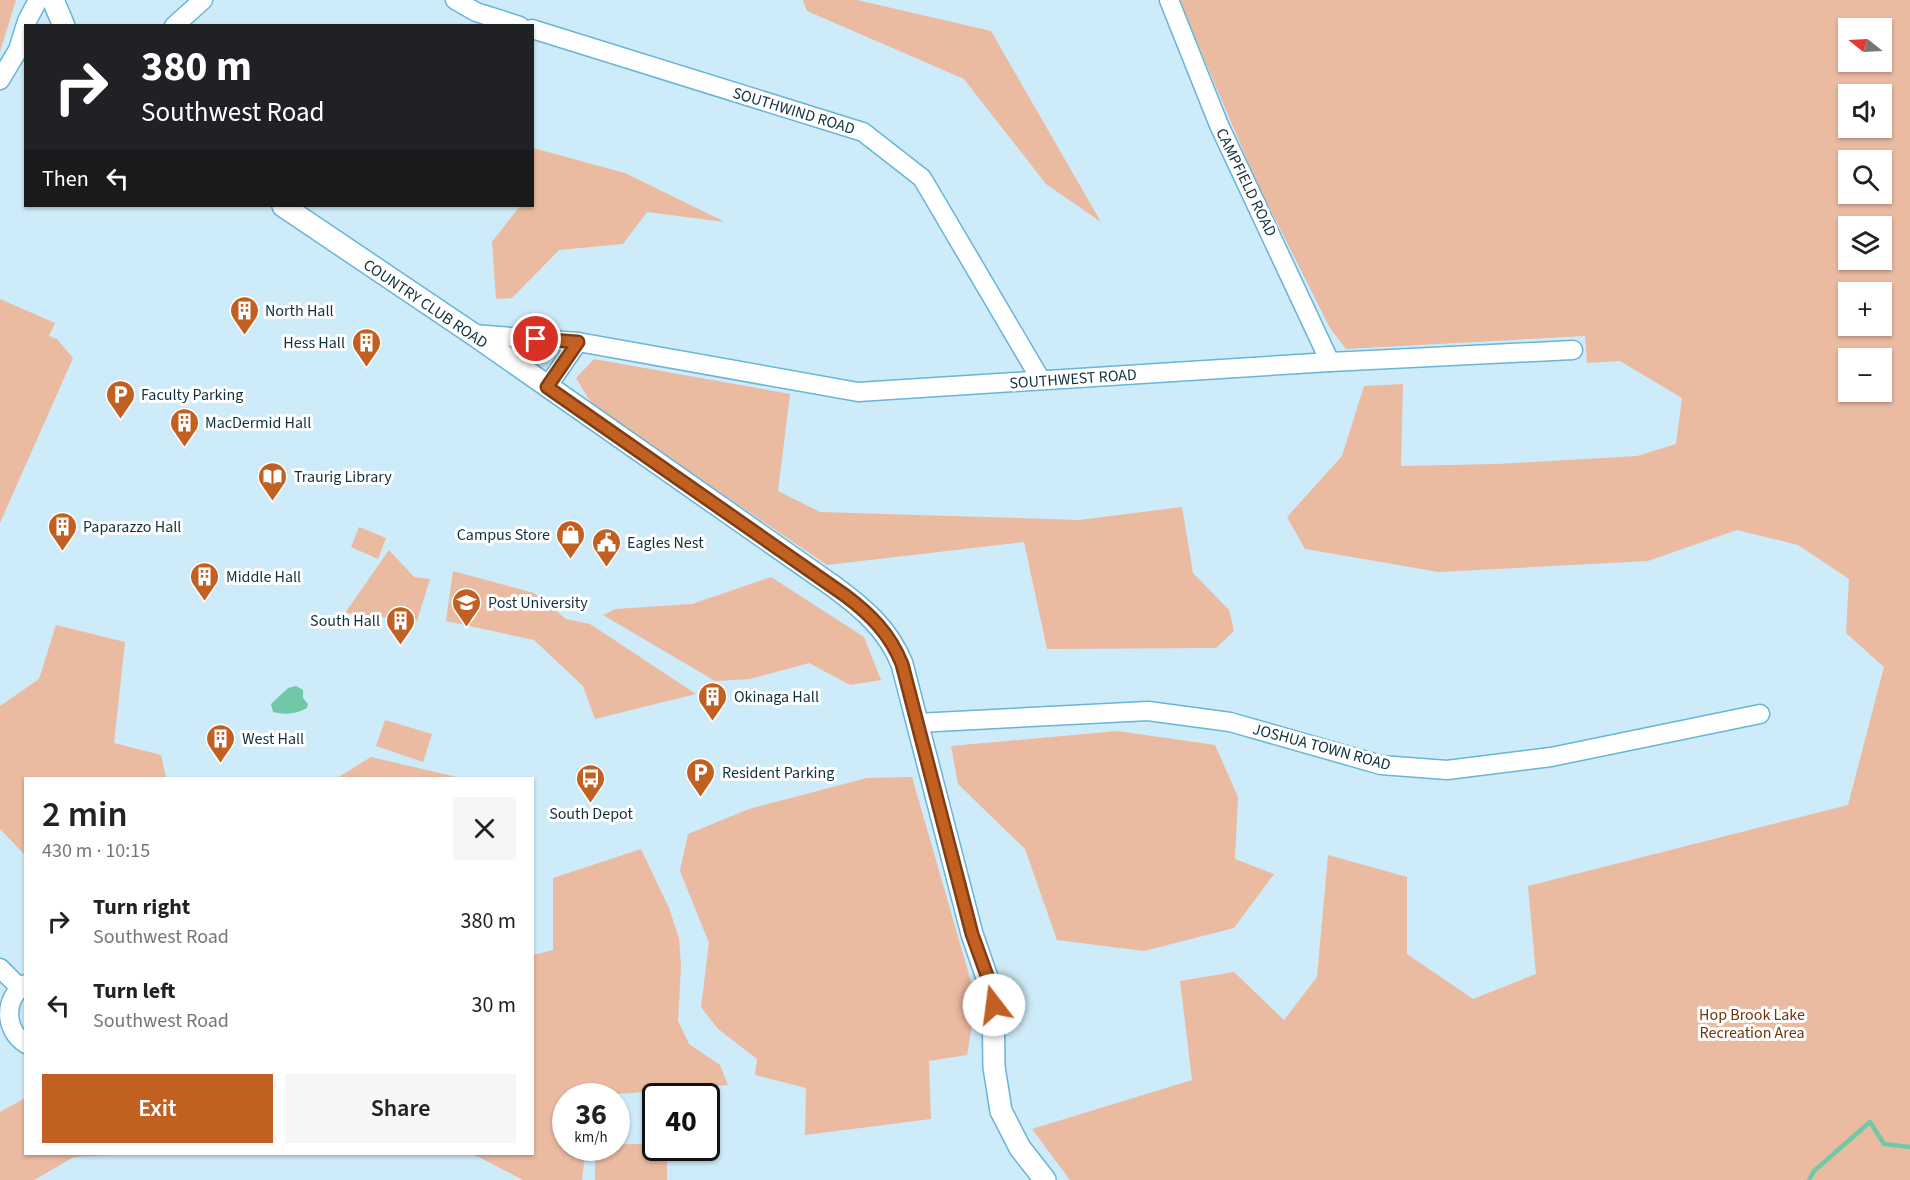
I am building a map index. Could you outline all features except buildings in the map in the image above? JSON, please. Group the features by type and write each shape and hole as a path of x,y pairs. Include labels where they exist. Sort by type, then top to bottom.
{"street":[{"path":"26,24 38,0"},
{"path":"53,0 63,24"},
{"path":"176,24 203,0"},
{"path":"455,0 477,12 514,24"},
{"name":"CAMPFIELD ROAD","path":"1169,0 1219,125 1330,362"},
{"name":"SOUTHWIND ROAD","path":"534,30 863,132 922,178 1041,380"},
{"path":"0,80 22,48"},
{"name":"COUNTRY CLUB ROAD","path":"284,207 473,334 833,586 865,611 887,634 897,652 972,934 993,995 994,1067 1001,1111 1020,1148 1045,1180"},
{"name":"SOUTHWEST ROAD","path":"473,334 578,342 858,392 1330,362 1573,350"},
{"path":"547,387 578,342"},
{"name":"JOSHUA TOWN ROAD","path":"917,723 1148,711 1230,722 1381,765 1447,770 1551,757 1760,714"},
{"path":"0,968 23,986 12,997 9,1020 12,1031 24,1042"}],"green space":[{"path":"0,0 16,0 0,52"},
{"path":"803,0 857,0 991,31 1101,222 1046,184 964,79 807,11"},
{"name":"Hop Brook Lake Recreation Area","path":"1179,0 1910,0 1910,1180 1070,1180 1032,1129 1192,1080 1180,981 1234,972 1284,1020 1317,977 1328,855 1407,877 1407,954 1473,999 1536,974 1528,886 1848,805 1884,667 1846,633 1849,579 1798,545 1737,530 1648,561 1439,572 1305,549 1287,517 1342,456 1364,386 1403,384 1401,466 1497,464 1637,456 1676,444 1682,398 1620,361 1587,363 1585,336 1346,349 1330,328 1257,183"},
{"path":"534,148 625,173 725,222 647,212 623,244 559,250 512,298 496,299 492,242 519,207 534,207"},
{"path":"0,299 55,323 49,336 57,339 73,358 0,523"},
{"path":"594,359 790,394 778,491 820,512 1079,520 1182,507 1193,573 1229,610 1234,631 1216,648 1047,649 1024,542 827,565 593,406 576,378"},
{"path":"359,527 386,538 378,559 351,547"},
{"path":"389,550 414,577 430,579 417,621 345,613"},
{"path":"453,571 534,593 566,619 590,624 696,694 595,719 583,686 534,640 446,621"},
{"path":"771,577 864,637 881,680 850,685 809,663 750,679 715,681 603,615 616,609 692,604"},
{"path":"56,625 125,642 114,743 161,755 166,777 24,777 24,854 0,829 0,706 39,679"},
{"path":"385,720 432,734 423,762 376,746"},
{"path":"1117,731 1215,745 1238,797 1235,859 1274,874 1234,928 1144,951 1057,940 1025,849 958,784 951,746"},
{"path":"371,757 457,777 339,777"},
{"path":"912,777 976,999 967,1055 929,1061 931,1119 805,1135 806,1088 755,1075 757,1059 718,1029 701,1007 709,943 680,871 688,834 749,809 867,778"},
{"path":"641,849 669,908 679,938 681,966 678,1021 689,1044 720,1065 728,1085 720,1086 720,1083 642,1083 642,1092 630,1093 630,1083 552,1083 552,1161 584,1161 582,1180 523,1180 472,1155 534,1155 534,955 553,950 553,878"},
{"path":"24,1099 24,1155 111,1155 74,1157 34,1180 0,1180 0,1112"},
{"path":"630,1144 642,1144 642,1161 667,1161 667,1180 595,1180 595,1161 630,1161"}],"shaded area":[{"path":"296,686 303,690 303,698 308,704 307,708 291,713 273,712 271,704 288,688"}],"waterway":[{"path":"1809,1180 1814,1171 1870,1122 1884,1144 1910,1147"}],"place":[{"name":"North Hall","path":"244,336"},
{"name":"Hess Hall","path":"366,368"},
{"name":"Faculty Parking","path":"120,420"},
{"name":"MacDermid Hall","path":"184,448"},
{"name":"Traurig Library","path":"273,502"},
{"name":"Paparazzo Hall","path":"62,552"},
{"name":"Campus Store","path":"571,560"},
{"name":"Eagles Nest","path":"606,568"},
{"name":"Middle Hall","path":"205,602"},
{"name":"Post University","path":"467,628"},
{"name":"South Hall","path":"401,646"},
{"name":"Okinaga Hall","path":"713,722"},
{"name":"West Hall","path":"221,764"},
{"name":"Resident Parking","path":"701,798"},
{"name":"South Depot","path":"591,804"}],"route":[{"path":"536,339 578,342 547,387 846,596 865,611 887,634 902,664 972,934 990,984 994,1005"}]}
